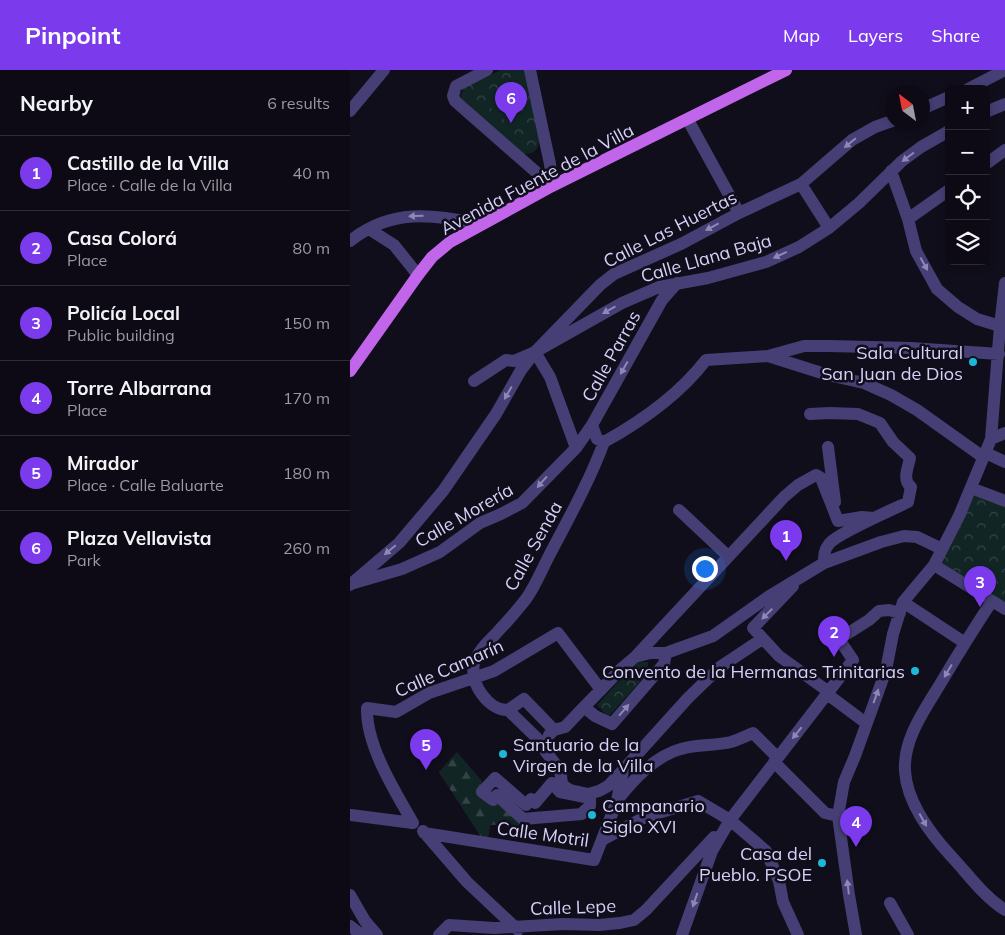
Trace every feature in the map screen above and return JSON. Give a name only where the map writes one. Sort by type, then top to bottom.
[{"type":"main road","name":"Avenida Fuente de la Villa","points":[[350,371],[418,275],[432,258],[450,242],[552,186],[786,70]]},
{"type":"street","points":[[350,111],[384,70]]},
{"type":"street","points":[[487,70],[456,86],[455,102],[552,186]]},
{"type":"street","points":[[530,70],[550,164],[552,186]]},
{"type":"street","points":[[976,85],[1005,70]]},
{"type":"street","points":[[930,105],[945,99]]},
{"type":"street","points":[[990,110],[1005,104]]},
{"type":"street","points":[[688,120],[739,213]]},
{"type":"street","name":"Calle Las Huertas","points":[[474,381],[506,360],[514,361],[535,352],[600,285],[614,274],[682,244],[739,213],[801,184],[852,140],[885,124]]},
{"type":"street","name":"Calle Llana Baja","points":[[535,352],[622,303],[659,287],[708,278],[766,262],[799,247],[828,228],[859,203],[891,171],[921,147],[945,133]]},
{"type":"street","points":[[990,161],[1005,150]]},
{"type":"street","points":[[891,171],[908,218],[916,251],[937,289],[978,319],[1002,318]]},
{"type":"street","points":[[801,184],[828,228]]},
{"type":"street","points":[[908,218],[945,193]]},
{"type":"street","points":[[350,240],[358,234],[393,219],[414,215],[435,216],[482,224]]},
{"type":"street","points":[[369,229],[394,245],[418,275]]},
{"type":"street","name":"Calle Parras","points":[[576,448],[592,425],[662,300],[677,283]]},
{"type":"street","points":[[856,935],[838,816],[844,782],[886,670],[902,608],[934,565],[992,439],[1005,283]]},
{"type":"street","points":[[592,425],[597,439],[604,442],[672,397],[692,378],[706,360],[768,356],[804,346],[911,348],[999,354]]},
{"type":"street","points":[[351,584],[399,544],[443,491],[496,414],[521,370],[535,352],[550,377],[576,448]]},
{"type":"street","points":[[768,356],[828,376],[864,383],[891,395],[985,455],[1005,462]]},
{"type":"street","points":[[810,414],[858,414],[880,423],[893,442],[910,458],[905,479],[906,484],[911,487],[908,502],[831,542],[825,552],[824,563]]},
{"type":"street","points":[[992,439],[1005,433]]},
{"type":"street","name":"Calle Senda","points":[[473,678],[472,671],[478,654],[527,598],[574,510],[597,462],[604,442]]},
{"type":"street","points":[[828,447],[838,521]]},
{"type":"street","name":"Calle Morería","points":[[351,584],[402,569],[440,552],[480,523],[522,503],[576,448]]},
{"type":"street","points":[[542,742],[554,730],[565,727],[622,668],[636,657],[728,556],[784,497],[798,486],[816,475],[821,478],[838,521]]},
{"type":"street","points":[[971,488],[1005,501]]},
{"type":"street","points":[[679,510],[728,556]]},
{"type":"street","points":[[838,521],[862,516],[874,518]]},
{"type":"street","points":[[636,657],[650,653],[666,653],[713,636],[768,597],[824,563],[881,542],[904,536],[917,537],[942,549]]},
{"type":"street","points":[[934,565],[1005,609]]},
{"type":"street","points":[[800,578],[753,628],[787,663],[866,723]]},
{"type":"street","points":[[992,600],[918,721],[907,749],[905,769],[912,799],[932,835],[983,891],[1005,910]]},
{"type":"street","points":[[682,935],[712,851],[730,820],[853,660],[839,639],[869,620],[879,611],[902,608],[965,643]]},
{"type":"street","name":"Calle Camarín","points":[[413,823],[388,780],[370,733],[367,708],[396,712],[429,693],[494,671],[558,633],[601,690]]},
{"type":"street","points":[[508,710],[542,742],[546,752],[560,770],[562,783],[570,790],[588,794],[599,792],[608,786],[688,698],[720,667],[762,639]]},
{"type":"street","points":[[584,707],[595,716],[612,724],[664,664],[666,653]]},
{"type":"street","points":[[473,678],[488,701],[501,711],[508,710],[524,699],[554,730]]},
{"type":"street","points":[[617,801],[634,780],[661,758],[682,749],[730,742],[753,733],[775,760],[825,813],[838,816]]},
{"type":"street","name":"Calle Motril","points":[[424,833],[594,860],[617,801],[623,770]]},
{"type":"street","points":[[495,778],[526,805],[531,799],[535,803],[552,783],[560,792],[590,798],[590,806],[582,814],[523,819],[497,795],[493,800],[482,792],[495,778]]},
{"type":"street","points":[[602,840],[645,817],[698,801],[730,820],[766,851],[779,881],[783,902],[798,935]]},
{"type":"street","points":[[350,815],[413,823],[467,882],[518,931]]},
{"type":"street","name":"Calle Lepe","points":[[439,935],[449,925],[518,931],[563,924],[599,926],[634,920],[646,910],[730,820]]},
{"type":"street","points":[[350,894],[375,935]]},
{"type":"street","points":[[890,903],[908,935]]},
{"type":"street","points":[[350,926],[359,933],[375,935]]},
{"type":"green space","points":[[501,70],[525,70],[539,141],[536,150],[532,153],[523,154],[460,98],[463,89]]},
{"type":"green space","points":[[516,91],[521,115],[508,123],[490,107]]},
{"type":"green space","points":[[971,488],[1005,501],[1005,609],[934,565]]},
{"type":"green space","points":[[648,662],[648,673],[608,717],[597,705],[635,664]]},
{"type":"green space","points":[[457,752],[498,800],[520,820],[518,827],[510,824],[490,825],[488,841],[481,837],[439,772]]},
{"type":"place","name":"Plaza Vellavista","points":[[511,123]]},
{"type":"place","name":"Sala Cultural San Juan de Dios","points":[[973,362]]},
{"type":"place","name":"Castillo de la Villa","points":[[786,561]]},
{"type":"place","name":"Policía Local","points":[[980,607]]},
{"type":"place","name":"Casa Colorá","points":[[834,657]]},
{"type":"place","name":"Convento de la Hermanas Trinitarias","points":[[915,671]]},
{"type":"place","name":"Santuario de la Virgen de la Villa","points":[[503,754]]},
{"type":"place","name":"Mirador","points":[[426,770]]},
{"type":"place","name":"Campanario Siglo XVI","points":[[592,815]]},
{"type":"place","name":"Torre Albarrana","points":[[856,847]]},
{"type":"place","name":"Casa del Pueblo. PSOE","points":[[822,863]]}]
